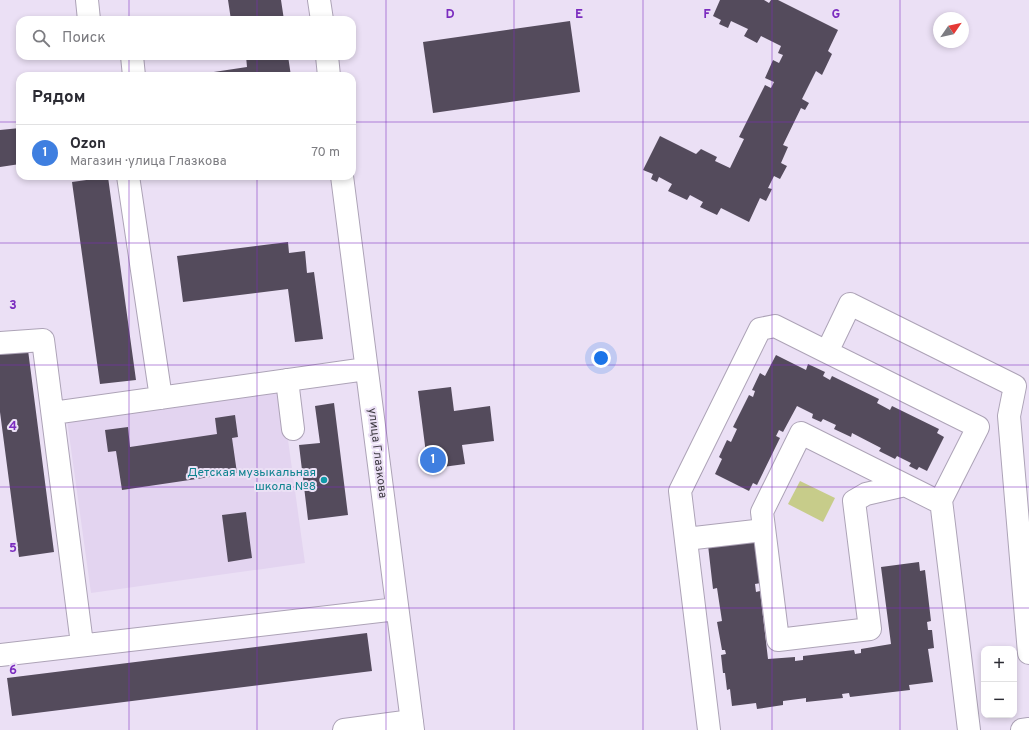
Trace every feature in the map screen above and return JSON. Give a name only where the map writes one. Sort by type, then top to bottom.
[{"type":"street","points":[[87,0],[89,16]]},
{"type":"street","points":[[319,0],[321,16]]},
{"type":"street","points":[[132,60],[134,72]]},
{"type":"street","points":[[327,60],[328,72]]},
{"type":"street","points":[[129,180],[160,398]]},
{"type":"street","name":"улица Глазкова","points":[[342,180],[412,725]]},
{"type":"street","points":[[827,352],[850,304],[1014,386],[1009,416],[1029,653]]},
{"type":"street","points":[[709,730],[680,491],[760,330],[775,326],[978,427],[941,500],[969,730]]},
{"type":"street","points":[[0,343],[43,340],[82,644]]},
{"type":"street","points":[[53,413],[366,369]]},
{"type":"street","points":[[287,380],[293,429]]},
{"type":"street","points":[[905,485],[866,494],[854,501],[870,628],[778,640],[762,512],[801,433],[905,485],[941,503]]},
{"type":"street","points":[[686,539],[764,530]]},
{"type":"street","points":[[0,655],[82,644],[397,609]]},
{"type":"street","points":[[344,730],[412,725]]},
{"type":"street","points":[[1022,730],[1029,729]]},
{"type":"shaded area","points":[[281,389],[305,563],[91,593],[67,420]]},
{"type":"green space","points":[[800,481],[835,498],[823,522],[788,504]]},
{"type":"building","points":[[228,0],[281,0],[283,16],[230,16]]},
{"type":"building","points":[[720,0],[764,0],[769,3],[771,0],[778,0],[838,30],[828,51],[832,54],[822,75],[816,71],[802,99],[809,103],[805,110],[801,108],[783,145],[788,147],[781,163],[787,166],[780,179],[774,176],[768,188],[772,189],[766,201],[760,198],[749,222],[721,208],[717,215],[700,207],[703,202],[690,195],[687,200],[668,191],[672,184],[659,177],[657,182],[651,179],[653,174],[643,170],[660,136],[696,154],[701,149],[717,157],[715,161],[730,168],[744,139],[739,137],[765,85],[771,88],[774,82],[765,78],[773,60],[779,63],[783,55],[778,53],[781,46],[761,36],[757,43],[744,36],[748,29],[731,21],[728,28],[719,24],[721,20],[713,16]]},
{"type":"building","points":[[570,21],[580,92],[433,113],[423,42]]},
{"type":"building","points":[[246,60],[289,60],[290,72],[214,72],[247,67]]},
{"type":"building","points":[[16,128],[16,165],[0,167],[0,130]]},
{"type":"building","points":[[86,180],[108,180],[136,380],[100,384],[72,182]]},
{"type":"building","points":[[288,242],[289,253],[305,251],[307,273],[314,272],[323,339],[295,342],[288,289],[183,302],[177,256]]},
{"type":"building","points":[[28,350],[54,552],[19,557],[0,412],[0,354]]},
{"type":"building","points":[[776,355],[806,370],[808,364],[825,372],[823,376],[830,380],[832,376],[879,399],[877,403],[890,410],[892,406],[939,429],[937,433],[944,437],[927,471],[919,467],[917,470],[909,466],[911,463],[897,456],[895,459],[879,451],[881,448],[852,433],[851,437],[834,429],[836,425],[823,419],[821,422],[812,418],[813,414],[797,406],[783,432],[779,430],[776,436],[780,438],[757,485],[753,483],[749,491],[715,474],[722,459],[719,457],[727,440],[731,442],[737,429],[733,427],[749,395],[753,397],[755,391],[752,390],[760,373],[765,376]]},
{"type":"building","points":[[451,387],[454,411],[490,406],[494,441],[462,445],[465,464],[428,469],[418,391]]},
{"type":"building","name":"Детская музыкальная школа №8","points":[[334,403],[348,515],[308,520],[299,445],[320,443],[315,406]]},
{"type":"building","points":[[235,415],[238,437],[232,438],[237,473],[122,490],[116,451],[108,452],[105,430],[128,427],[130,447],[217,434],[215,418]]},
{"type":"building","points":[[246,512],[252,558],[228,562],[222,515]]},
{"type":"building","points":[[755,540],[761,583],[755,584],[756,592],[760,591],[768,659],[795,657],[795,661],[803,660],[803,656],[854,650],[855,654],[861,653],[861,649],[891,644],[881,567],[919,562],[920,571],[925,570],[931,621],[927,622],[928,630],[932,630],[934,648],[928,649],[933,682],[909,685],[910,690],[850,697],[849,693],[842,694],[843,698],[806,702],[806,698],[783,701],[783,705],[757,709],[756,703],[732,706],[730,689],[727,690],[725,673],[723,673],[721,655],[726,654],[725,650],[722,650],[717,622],[722,621],[717,588],[713,589],[708,545]]},
{"type":"building","points":[[367,633],[372,671],[12,716],[7,678]]},
{"type":"place","name":"Ozon","points":[[433,460]]},
{"type":"place","name":"Детская музыкальная школа №8","points":[[324,480]]}]
